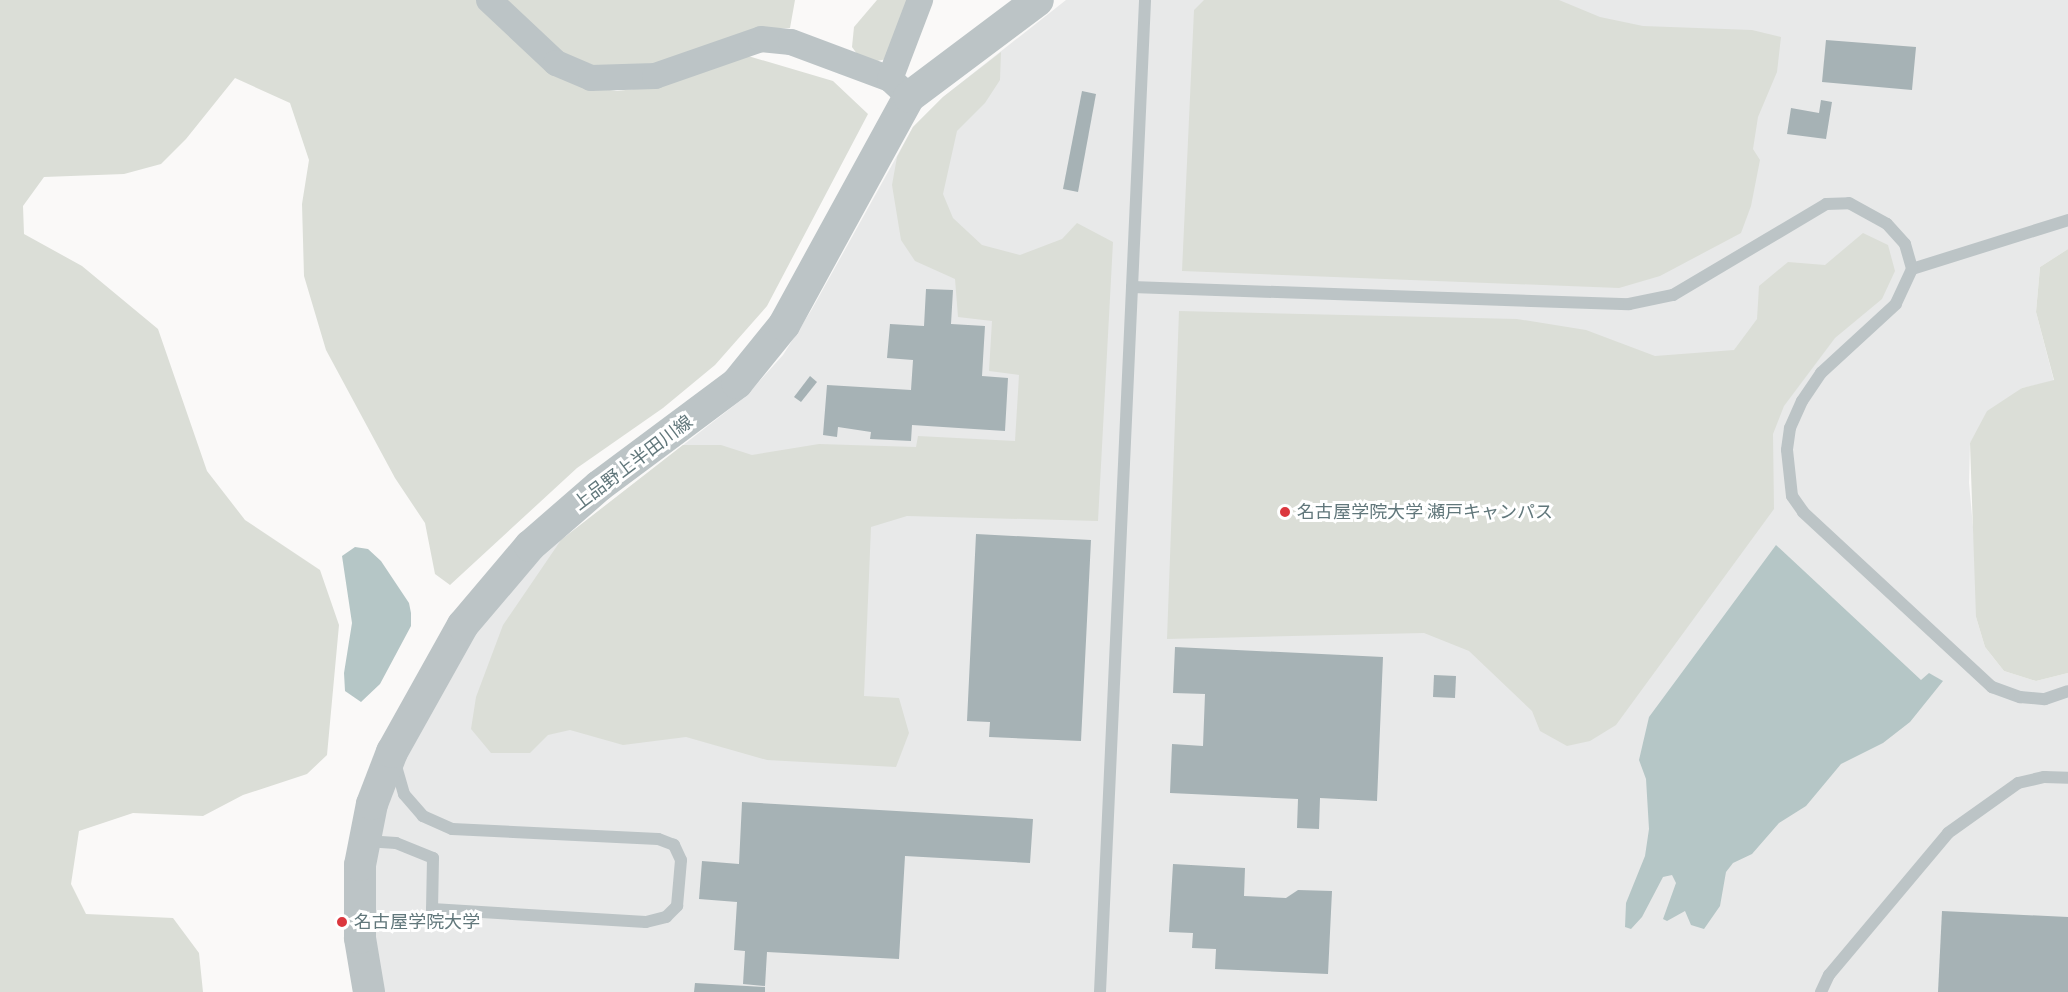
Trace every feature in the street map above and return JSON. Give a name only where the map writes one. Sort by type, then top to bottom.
[{"type":"street","points":[[489,0],[556,63],[591,78],[655,76],[761,39],[791,42],[900,88],[920,0]]},
{"type":"street","name":"上品野上半田川線","points":[[369,992],[360,938],[360,864],[372,804],[392,752],[463,625],[530,546],[599,486],[737,383],[784,325],[900,88],[1038,0]]},
{"type":"lane","points":[[1100,992],[1145,0]]},
{"type":"lane","points":[[1132,287],[1629,304],[1673,295],[1826,204],[1849,204],[1887,224],[1905,244],[1911,268],[1896,304],[1821,373],[1802,400],[1790,428],[1787,450],[1792,496],[1803,512],[1992,687],[2020,697],[2045,699],[2068,691]]},
{"type":"lane","points":[[1911,268],[2068,220]]},
{"type":"lane","points":[[366,841],[396,843],[433,858],[432,909],[646,922],[666,917],[677,906],[681,860],[674,845],[658,839],[452,829],[423,816],[404,794],[392,752]]},
{"type":"lane","points":[[1821,992],[1829,975],[1948,833],[2018,783],[2044,777],[2068,778]]},
{"type":"shaded area","points":[[0,0],[476,0],[552,72],[582,86],[617,91],[660,86],[748,56],[833,81],[868,114],[767,306],[715,365],[663,408],[577,468],[450,585],[435,574],[425,523],[395,478],[326,350],[304,276],[302,204],[309,160],[290,103],[235,78],[186,139],[161,164],[124,174],[44,177],[23,206],[24,234],[82,266],[158,329],[207,471],[245,520],[320,570],[339,625],[327,755],[307,774],[243,795],[203,816],[133,813],[79,831],[71,884],[86,914],[173,918],[199,953],[203,992],[0,992]]},
{"type":"shaded area","points":[[505,0],[795,0],[790,28],[765,29],[664,62],[604,69],[564,55]]},
{"type":"shaded area","points":[[877,0],[909,0],[887,59],[877,61],[857,54],[852,47],[854,27]]},
{"type":"shaded area","name":"名古屋学院大学 瀬戸キャンパス","points":[[1066,0],[2068,0],[2068,249],[2040,267],[2036,312],[2054,381],[2022,388],[1970,443],[1969,483],[1976,560],[1976,617],[1985,647],[2004,671],[2036,681],[2068,673],[2068,992],[377,992],[368,938],[378,806],[463,650],[516,580],[561,540],[745,397],[783,355],[812,309],[913,127],[943,97]]},
{"type":"shaded area","points":[[1204,0],[1559,0],[1600,17],[1643,26],[1752,30],[1781,37],[1777,72],[1758,117],[1753,149],[1760,160],[1751,206],[1741,233],[1660,276],[1619,288],[1182,271],[1194,10]]},
{"type":"shaded area","points":[[1001,52],[1000,80],[985,103],[957,131],[943,194],[953,218],[982,245],[1020,255],[1062,239],[1077,223],[1113,242],[1098,521],[907,516],[871,527],[864,696],[899,698],[909,733],[896,767],[767,760],[686,737],[623,745],[570,730],[548,735],[530,753],[491,753],[471,729],[476,697],[503,625],[561,540],[683,445],[721,445],[752,455],[819,444],[916,447],[918,436],[1015,441],[1019,375],[989,371],[992,321],[958,317],[955,279],[915,261],[901,240],[892,185],[897,157],[913,127],[943,97]]},
{"type":"shaded area","points":[[1863,233],[1888,245],[1895,271],[1882,299],[1835,338],[1784,406],[1773,434],[1774,509],[1616,725],[1590,741],[1567,746],[1540,731],[1532,711],[1469,651],[1424,633],[1167,639],[1179,311],[1517,319],[1586,330],[1655,356],[1734,350],[1757,319],[1759,286],[1788,262],[1825,265]]},
{"type":"shaded area","points":[[2068,249],[2068,673],[2036,681],[2004,671],[1985,647],[1976,617],[1970,443],[1987,411],[2022,388],[2054,380],[2036,312],[2040,267]]},
{"type":"shaded area","points":[[1776,545],[1921,680],[1929,673],[1943,681],[1910,722],[1883,743],[1841,764],[1806,806],[1779,823],[1752,854],[1733,863],[1726,872],[1720,906],[1704,929],[1691,925],[1685,911],[1667,921],[1663,919],[1676,883],[1672,875],[1663,877],[1642,917],[1631,929],[1625,927],[1626,903],[1645,856],[1649,829],[1646,779],[1639,760],[1649,717]]},
{"type":"shaded area","points":[[355,547],[368,549],[381,561],[409,603],[411,613],[411,626],[380,684],[361,702],[345,691],[344,673],[352,623],[342,556]]},
{"type":"building","points":[[1826,40],[1916,47],[1912,90],[1822,82]]},
{"type":"building","points":[[1082,91],[1096,94],[1078,192],[1063,189]]},
{"type":"building","points":[[1821,100],[1832,102],[1826,139],[1787,134],[1791,108],[1819,113]]},
{"type":"building","points":[[926,289],[953,290],[951,324],[985,326],[982,376],[1008,378],[1005,431],[912,425],[911,441],[870,439],[871,432],[838,427],[837,437],[823,435],[827,385],[911,390],[913,360],[887,358],[890,324],[924,326]]},
{"type":"building","points":[[810,376],[817,382],[801,402],[794,397]]},
{"type":"building","points":[[976,534],[1091,540],[1081,741],[989,737],[990,722],[967,721]]},
{"type":"building","points":[[1175,647],[1383,657],[1377,801],[1320,798],[1319,829],[1297,828],[1298,799],[1170,793],[1172,744],[1203,746],[1205,694],[1173,693]]},
{"type":"building","points":[[1434,675],[1456,676],[1455,698],[1433,697]]},
{"type":"building","points":[[742,802],[1033,819],[1030,863],[905,856],[899,959],[767,952],[765,986],[743,984],[745,951],[734,950],[737,902],[699,899],[702,861],[739,864]]},
{"type":"building","points":[[1173,864],[1245,868],[1244,896],[1286,898],[1298,890],[1332,891],[1328,974],[1215,969],[1216,949],[1192,948],[1193,933],[1169,932]]},
{"type":"building","points":[[1942,911],[2068,917],[2068,992],[1938,992]]},
{"type":"building","points":[[695,983],[765,987],[765,992],[694,992]]},
{"type":"place","name":"名古屋学院大学 瀬戸キャンパス","points":[[1285,512]]},
{"type":"place","name":"名古屋学院大学","points":[[342,922]]}]
